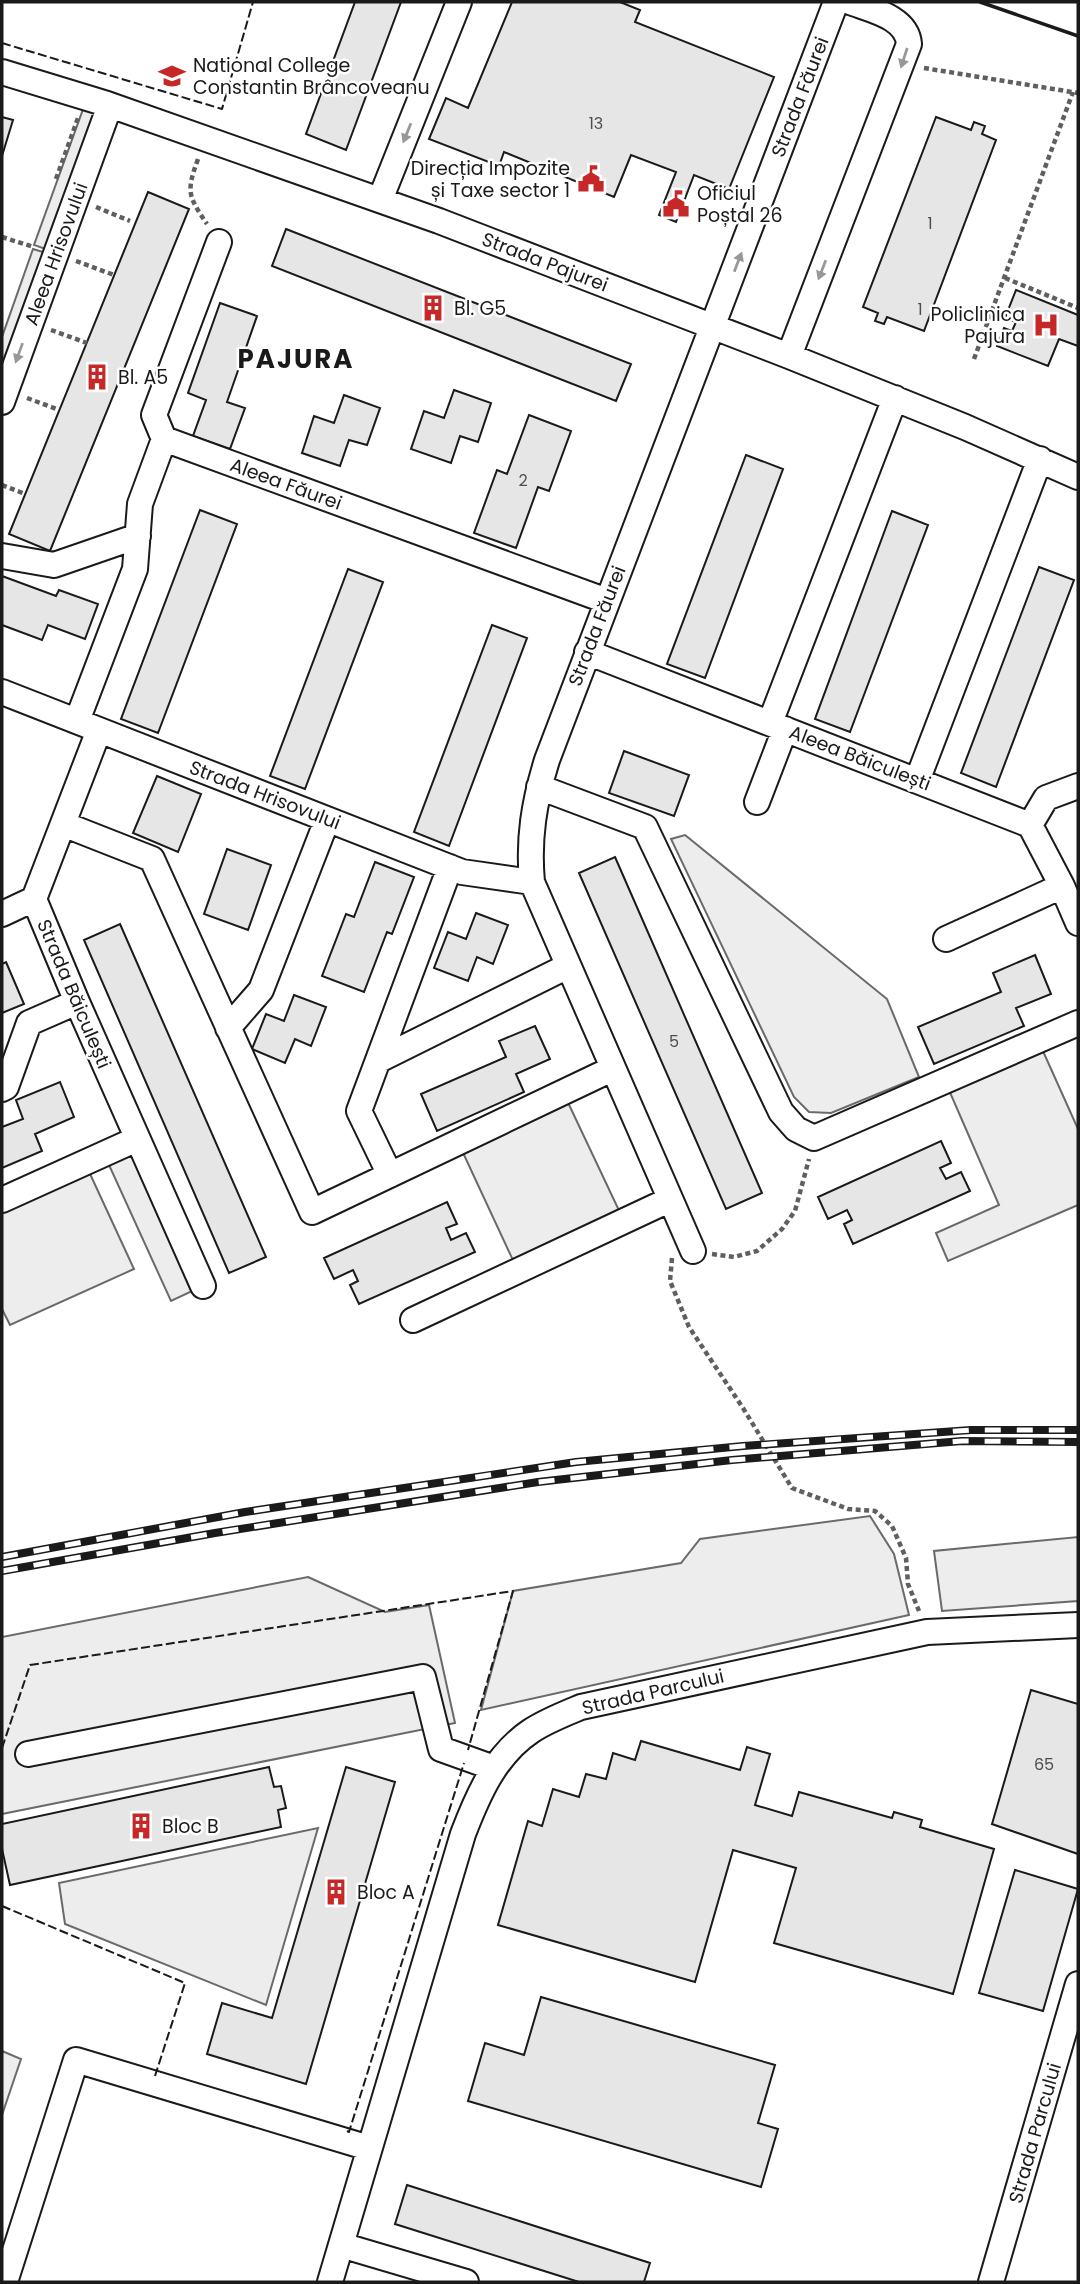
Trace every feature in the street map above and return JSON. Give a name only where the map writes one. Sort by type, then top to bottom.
[{"type":"street","points":[[380,200],[460,2]]},
{"type":"street","name":"Strada Făurei","points":[[693,1251],[532,882],[530,836],[547,760],[656,468],[836,2]]},
{"type":"street","points":[[789,356],[909,44],[904,27],[892,19],[850,2]]},
{"type":"street","name":"Strada Pajurei","points":[[2,72],[110,105],[380,200],[895,398],[1078,477]]},
{"type":"street","name":"Aleea Hrisovului","points":[[4,396],[110,105]]},
{"type":"street","points":[[164,439],[154,415],[219,242]]},
{"type":"street","points":[[757,802],[777,726],[895,398]]},
{"type":"street","name":"Strada Băiculești","points":[[164,439],[140,504],[135,569],[88,726],[63,824],[34,899],[76,1002],[203,1286]]},
{"type":"street","name":"Aleea Făurei","points":[[164,439],[607,601]]},
{"type":"street","points":[[917,781],[1040,459]]},
{"type":"street","points":[[2,556],[54,565],[138,536]]},
{"type":"street","name":"Aleea Băiculești","points":[[587,652],[1030,825]]},
{"type":"street","name":"Strada Hrisovului","points":[[2,692],[462,872],[532,882]]},
{"type":"street","points":[[1078,786],[1046,798],[1030,825],[1078,923]]},
{"type":"street","points":[[539,787],[645,827],[781,1112],[796,1129],[814,1138],[1078,1023]]},
{"type":"street","points":[[228,1028],[261,990],[327,820]]},
{"type":"street","points":[[63,824],[152,859],[312,1212],[612,1069]]},
{"type":"street","points":[[390,1175],[359,1111],[450,867]]},
{"type":"street","points":[[946,939],[1062,886]]},
{"type":"street","points":[[2,914],[34,899]]},
{"type":"street","points":[[379,1060],[568,966]]},
{"type":"street","points":[[2,1089],[6,1087],[29,1023],[76,1002]]},
{"type":"street","points":[[2,1200],[137,1139]]},
{"type":"street","points":[[414,1320],[669,1200]]},
{"type":"street","name":"Strada Parcului","points":[[330,2282],[463,1834],[478,1796],[494,1768],[530,1731],[581,1707],[927,1632],[1078,1625]]},
{"type":"street","points":[[29,1754],[423,1677],[441,1749],[494,1768]]},
{"type":"street","name":"Strada Parcului","points":[[991,2282],[1078,1984]]},
{"type":"street","points":[[5,2282],[76,2060],[369,2148]]},
{"type":"street","points":[[341,2245],[466,2282]]},
{"type":"path","points":[[903,64],[1076,93],[974,359]]},
{"type":"path","points":[[205,138],[190,181],[191,201],[219,242]]},
{"type":"path","points":[[76,198],[130,221]]},
{"type":"path","points":[[1004,278],[1078,308]]},
{"type":"path","points":[[31,323],[87,343]]},
{"type":"path","points":[[4,396],[59,410]]},
{"type":"path","points":[[2,485],[25,494]]},
{"type":"path","points":[[814,1138],[795,1211],[782,1229],[757,1251],[734,1257],[693,1251],[672,1255],[670,1281],[689,1327],[792,1488],[848,1509],[875,1511],[892,1526],[906,1558],[908,1584],[927,1632]]},
{"type":"shaded area","points":[[86,101],[106,107],[54,252],[34,245]]},
{"type":"shaded area","points":[[33,249],[53,255],[12,370],[2,366],[2,337]]},
{"type":"shaded area","points":[[685,835],[887,999],[919,1077],[831,1113],[809,1112],[794,1097],[671,839]]},
{"type":"shaded area","points":[[1038,1040],[1078,1129],[1078,1205],[948,1261],[936,1233],[999,1205],[945,1081]]},
{"type":"shaded area","points":[[563,1092],[624,1221],[518,1271],[458,1142]]},
{"type":"shaded area","points":[[137,1139],[203,1286],[171,1301],[104,1154]]},
{"type":"shaded area","points":[[85,1163],[134,1269],[10,1325],[2,1309],[2,1200]]},
{"type":"shaded area","points":[[870,1516],[894,1554],[909,1615],[481,1710],[513,1591],[681,1563],[700,1539]]},
{"type":"shaded area","points":[[1078,1537],[1078,1601],[942,1611],[934,1551]]},
{"type":"shaded area","points":[[308,1577],[385,1612],[429,1605],[455,1723],[2,1814],[2,1637]]},
{"type":"shaded area","points":[[318,1828],[266,2005],[65,1924],[59,1883]]},
{"type":"shaded area","points":[[2,2051],[21,2059],[2,2115]]},
{"type":"building","points":[[355,2],[401,2],[346,150],[306,134]]},
{"type":"building","points":[[512,2],[620,2],[640,10],[635,22],[774,77],[729,189],[694,175],[676,222],[659,215],[676,172],[631,155],[614,197],[504,152],[499,166],[429,139],[446,98],[468,108]]},
{"type":"building","points":[[2,117],[13,120],[2,156]]},
{"type":"building","points":[[936,117],[971,130],[974,122],[985,126],[982,134],[996,140],[924,331],[887,317],[884,324],[875,321],[878,313],[863,307]]},
{"type":"building","name":"Bl. A5","points":[[148,192],[189,209],[50,551],[9,534]]},
{"type":"building","name":"Bl. G5","points":[[286,229],[631,364],[616,401],[272,266]]},
{"type":"building","name":"Policlinica Pajura","points":[[1016,290],[1078,315],[1078,346],[1059,339],[1048,366],[997,346],[1004,328],[1012,331],[1016,322],[1005,318]]},
{"type":"building","points":[[220,303],[257,316],[227,402],[245,408],[230,449],[193,436],[206,400],[188,393]]},
{"type":"building","points":[[454,390],[491,403],[478,442],[460,436],[451,463],[411,449],[424,411],[444,418]]},
{"type":"building","points":[[344,395],[380,408],[367,445],[349,440],[340,466],[302,453],[314,416],[334,423]]},
{"type":"building","points":[[529,415],[571,431],[549,491],[538,487],[516,548],[474,533],[497,470],[507,474]]},
{"type":"building","points":[[746,455],[783,469],[705,678],[667,664]]},
{"type":"building","points":[[200,510],[237,524],[158,733],[121,719]]},
{"type":"building","points":[[892,511],[928,525],[850,732],[815,719]]},
{"type":"building","points":[[1039,567],[1074,580],[996,787],[961,773]]},
{"type":"building","points":[[348,569],[383,582],[305,789],[270,776]]},
{"type":"building","points":[[2,576],[56,596],[59,590],[98,604],[85,639],[48,625],[42,640],[2,625]]},
{"type":"building","points":[[492,625],[527,638],[449,846],[414,832]]},
{"type":"building","points":[[624,751],[689,775],[674,816],[609,793]]},
{"type":"building","points":[[157,776],[201,794],[178,852],[133,833]]},
{"type":"building","points":[[227,849],[271,865],[248,930],[204,914]]},
{"type":"building","points":[[615,857],[762,1193],[726,1209],[579,873]]},
{"type":"building","points":[[375,862],[414,877],[392,934],[387,932],[364,992],[322,976],[346,914],[354,917]]},
{"type":"building","points":[[476,913],[508,925],[493,964],[477,957],[468,981],[434,968],[448,932],[466,939]]},
{"type":"building","points":[[120,924],[266,1257],[229,1273],[84,940]]},
{"type":"building","points":[[1035,955],[1051,994],[1016,1008],[1024,1026],[934,1064],[918,1027],[1001,992],[993,973]]},
{"type":"building","points":[[6,962],[24,1004],[2,1013],[2,964]]},
{"type":"building","points":[[294,995],[326,1007],[311,1046],[295,1039],[285,1063],[252,1049],[266,1014],[284,1021]]},
{"type":"building","points":[[535,1026],[550,1059],[516,1074],[524,1092],[437,1131],[421,1094],[506,1057],[499,1041]]},
{"type":"building","points":[[60,1082],[74,1117],[35,1134],[42,1151],[2,1168],[2,1127],[23,1119],[16,1100]]},
{"type":"building","points":[[941,1141],[951,1163],[940,1168],[946,1179],[961,1172],[970,1191],[853,1244],[844,1224],[852,1220],[847,1210],[828,1219],[818,1197]]},
{"type":"building","points":[[447,1202],[457,1224],[446,1228],[451,1240],[466,1233],[475,1252],[359,1304],[350,1285],[358,1281],[353,1270],[334,1279],[324,1258]]},
{"type":"building","points":[[1031,1690],[1078,1704],[1078,1854],[992,1824]]},
{"type":"building","points":[[641,1741],[740,1770],[747,1747],[770,1754],[755,1805],[792,1816],[799,1792],[892,1818],[894,1812],[922,1820],[920,1827],[994,1849],[953,1994],[774,1943],[796,1868],[733,1850],[695,1982],[498,1925],[528,1821],[542,1826],[553,1789],[579,1797],[586,1774],[606,1779],[613,1753],[635,1760]]},
{"type":"building","name":"Bloc B","points":[[269,1767],[274,1787],[281,1786],[286,1808],[278,1810],[281,1827],[10,1885],[2,1849],[2,1824]]},
{"type":"building","name":"Bloc A","points":[[346,1767],[395,1782],[306,2084],[207,2054],[222,2003],[272,2018]]},
{"type":"building","points":[[1015,1870],[1078,1889],[1043,2011],[979,1993]]},
{"type":"building","points":[[541,1997],[775,2065],[758,2123],[778,2129],[761,2187],[468,2101],[485,2043],[524,2055]]},
{"type":"building","points":[[407,2185],[650,2263],[644,2282],[579,2282],[395,2224]]},
{"type":"railway","points":[[2,1557],[245,1512],[576,1462],[743,1446],[971,1430],[1078,1430]]},
{"type":"railway","points":[[2,1571],[215,1533],[538,1482],[732,1460],[962,1441],[1078,1442]]},
{"type":"fence","points":[[2,43],[222,109],[253,2]]},
{"type":"fence","points":[[2,1748],[30,1665],[513,1591],[468,1750]]},
{"type":"fence","points":[[347,2131],[349,2132],[464,1763]]},
{"type":"fence","points":[[2,1906],[185,1983],[155,2076]]},
{"type":"wall","points":[[980,2],[1078,36]]},
{"type":"place","name":"National College Constantin Brâncoveanu","points":[[172,76]]},
{"type":"place","name":"Direcția Impozite și Taxe sector 1","points":[[591,179]]},
{"type":"place","name":"Oficiul Poștal 26","points":[[676,204]]},
{"type":"place","name":"Bl. G5","points":[[433,308]]},
{"type":"place","name":"Policlinica Pajura","points":[[1046,325]]},
{"type":"place","name":"Bl. A5","points":[[97,377]]},
{"type":"place","name":"Bloc B","points":[[141,1826]]},
{"type":"place","name":"Bloc A","points":[[336,1892]]},
{"type":"district","name":"PAJURA","points":[[296,359]]}]
